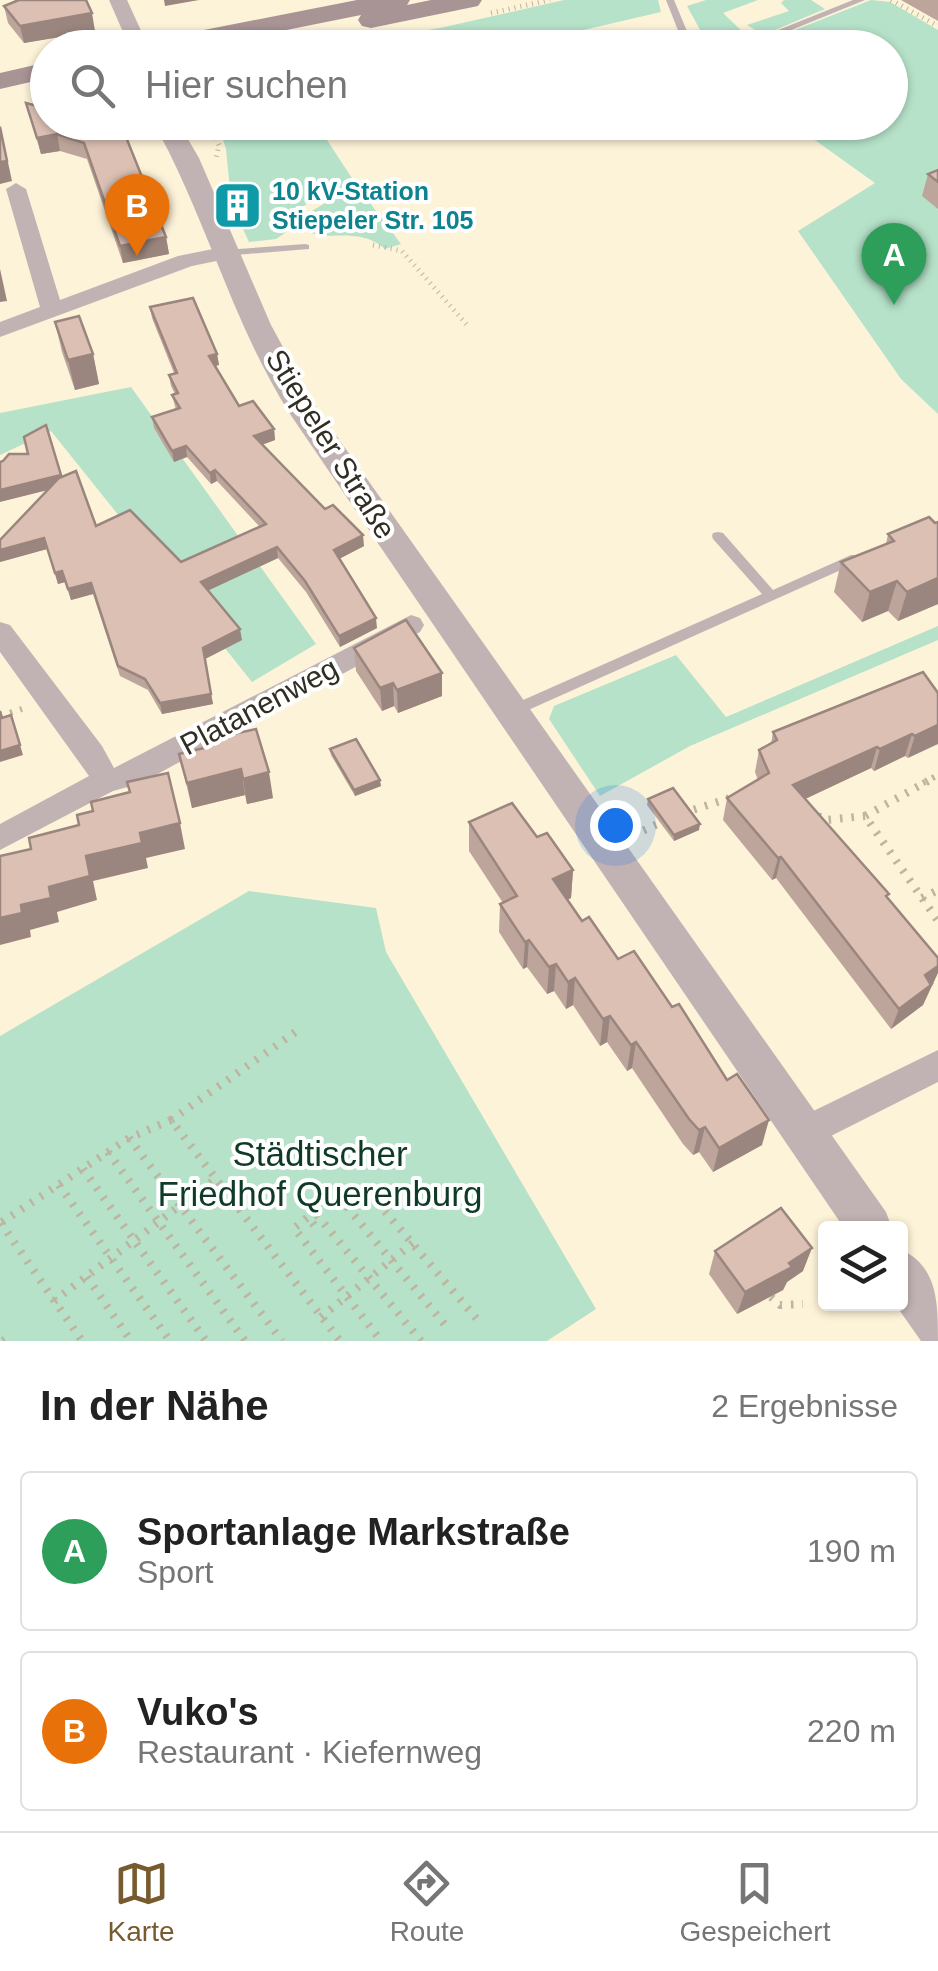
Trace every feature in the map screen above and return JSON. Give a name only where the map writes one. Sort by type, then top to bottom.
[{"type":"main road","points":[[244,30],[396,0]]},
{"type":"main road","points":[[325,30],[469,0]]},
{"type":"main road","points":[[0,81],[30,74]]},
{"type":"main road","points":[[0,96],[30,90]]},
{"type":"street","points":[[118,0],[132,30]]},
{"type":"street","name":"Stiepeler Straße","points":[[175,140],[186,158],[223,253],[301,407],[865,1221]]},
{"type":"street","name":"Stiepeler Straße","points":[[184,140],[186,158]]},
{"type":"street","points":[[16,189],[52,311]]},
{"type":"street","points":[[0,330],[186,261],[223,253]]},
{"type":"street","name":"Platanenweg","points":[[0,838],[106,781],[129,776],[410,625]]},
{"type":"street","points":[[0,632],[92,754],[106,781]]},
{"type":"street","points":[[802,1133],[938,1065]]},
{"type":"street","points":[[908,1283],[938,1325]]},
{"type":"lane","points":[[670,0],[682,30]]},
{"type":"lane","points":[[832,0],[843,7]]},
{"type":"lane","points":[[784,30],[860,0]]},
{"type":"lane","points":[[223,253],[305,246]]},
{"type":"lane","points":[[718,536],[772,596]]},
{"type":"lane","points":[[510,712],[872,551]]},
{"type":"path","points":[[892,0],[938,26]]},
{"type":"path","points":[[216,140],[218,146]]},
{"type":"path","points":[[372,245],[402,251],[469,328]]},
{"type":"path","points":[[810,812],[826,820],[865,816],[938,775]]},
{"type":"path","points":[[604,848],[696,808],[745,794]]},
{"type":"path","points":[[865,816],[938,921]]},
{"type":"path","points":[[922,898],[938,890]]},
{"type":"path","points":[[82,1341],[1,1223],[129,1138],[171,1120],[301,1028]]},
{"type":"path","points":[[171,1120],[340,1341]]},
{"type":"path","points":[[129,1138],[282,1341]]},
{"type":"path","points":[[108,1152],[245,1341]]},
{"type":"path","points":[[83,1169],[206,1341]]},
{"type":"path","points":[[54,1301],[214,1180]]},
{"type":"path","points":[[59,1185],[170,1341]]},
{"type":"path","points":[[370,1194],[482,1325]]},
{"type":"path","points":[[347,1207],[446,1326]]},
{"type":"path","points":[[381,1341],[294,1228],[308,1217],[316,1220],[369,1278],[421,1341]]},
{"type":"path","points":[[321,1316],[413,1243]]},
{"type":"path","points":[[87,1276],[131,1341]]},
{"type":"path","points":[[771,1298],[780,1305],[803,1304]]},
{"type":"green space","points":[[564,0],[658,0],[661,12],[583,30],[427,30]]},
{"type":"green space","points":[[706,0],[758,0],[723,13],[741,30],[700,30],[687,6]]},
{"type":"green space","points":[[811,0],[825,9],[775,30],[755,30],[747,25],[789,11],[781,3]]},
{"type":"green space","points":[[871,0],[890,2],[938,30],[938,414],[901,379],[798,231],[875,183],[815,140],[908,140],[908,30],[795,30]]},
{"type":"green space","points":[[223,140],[327,140],[357,186],[309,202],[294,214],[288,231],[276,239],[249,242],[234,210],[244,208],[242,199],[231,200]]},
{"type":"green space","points":[[361,191],[401,244],[385,249],[362,237],[318,235],[302,226],[304,216],[333,198]]},
{"type":"green space","points":[[131,387],[316,644],[252,682],[51,431],[0,455],[0,413]]},
{"type":"green space","points":[[938,626],[938,640],[690,746],[600,796],[549,719],[554,706],[676,655],[726,717]]},
{"type":"green space","name":"Städtischer Friedhof Querenburg","points":[[249,891],[376,908],[386,952],[596,1309],[547,1341],[0,1341],[0,1036]]},
{"type":"building","points":[[19,0],[86,0],[92,13],[20,26],[4,6]]},
{"type":"building","points":[[0,127],[7,161],[0,162]]},
{"type":"building","points":[[75,140],[127,140],[166,237],[120,246],[84,143]]},
{"type":"building","points":[[193,298],[217,354],[209,356],[239,406],[253,401],[274,429],[254,436],[325,509],[333,505],[363,535],[334,550],[376,618],[339,636],[305,581],[277,547],[201,582],[240,629],[203,648],[211,694],[160,703],[145,679],[118,666],[91,583],[68,589],[62,571],[55,573],[44,538],[0,550],[0,540],[59,478],[76,471],[96,526],[130,510],[181,562],[266,524],[215,470],[210,473],[186,446],[172,451],[152,417],[180,408],[172,395],[178,393],[169,375],[177,373],[150,307]]},
{"type":"building","points":[[79,316],[93,354],[68,360],[55,322]]},
{"type":"building","points":[[46,425],[61,475],[0,490],[0,462],[9,454],[28,454],[24,437]]},
{"type":"building","points":[[929,517],[938,522],[938,578],[907,592],[897,581],[870,592],[841,562],[894,541],[888,534]]},
{"type":"building","points":[[406,620],[442,673],[397,690],[393,683],[380,688],[354,648]]},
{"type":"building","points":[[923,672],[938,693],[938,725],[793,785],[889,894],[886,896],[938,958],[938,966],[925,975],[931,985],[899,1009],[781,857],[727,798],[769,773],[759,750],[777,740],[773,732]]},
{"type":"building","points":[[0,711],[2,718],[11,715],[20,745],[0,751]]},
{"type":"building","points":[[256,729],[269,772],[243,779],[241,769],[187,783],[179,754],[204,748],[202,741]]},
{"type":"building","points":[[356,739],[380,780],[354,790],[330,749]]},
{"type":"building","points":[[168,773],[180,823],[140,833],[142,843],[86,856],[90,876],[49,887],[51,898],[21,905],[22,913],[0,918],[0,856],[31,849],[29,838],[79,825],[77,815],[93,811],[91,802],[130,792],[127,782]]},
{"type":"building","points":[[673,788],[700,824],[674,835],[648,799]]},
{"type":"building","points":[[512,803],[537,837],[547,833],[573,870],[553,879],[582,921],[589,917],[618,959],[634,951],[672,1007],[679,1004],[727,1080],[737,1074],[769,1120],[719,1148],[705,1127],[699,1130],[689,1119],[636,1042],[631,1045],[610,1016],[603,1019],[575,978],[568,982],[556,964],[549,967],[529,940],[525,942],[500,904],[517,896],[469,822]]},
{"type":"building","points":[[781,1208],[812,1248],[789,1263],[792,1267],[745,1292],[715,1251]]},
{"type":"place","name":"10 kV-Station Stiepeler Str. 105","points":[[237,205]]},
{"type":"place","name":"Vuko's","points":[[137,256]]},
{"type":"place","name":"Sportanlage Markstraße","points":[[894,305]]}]
